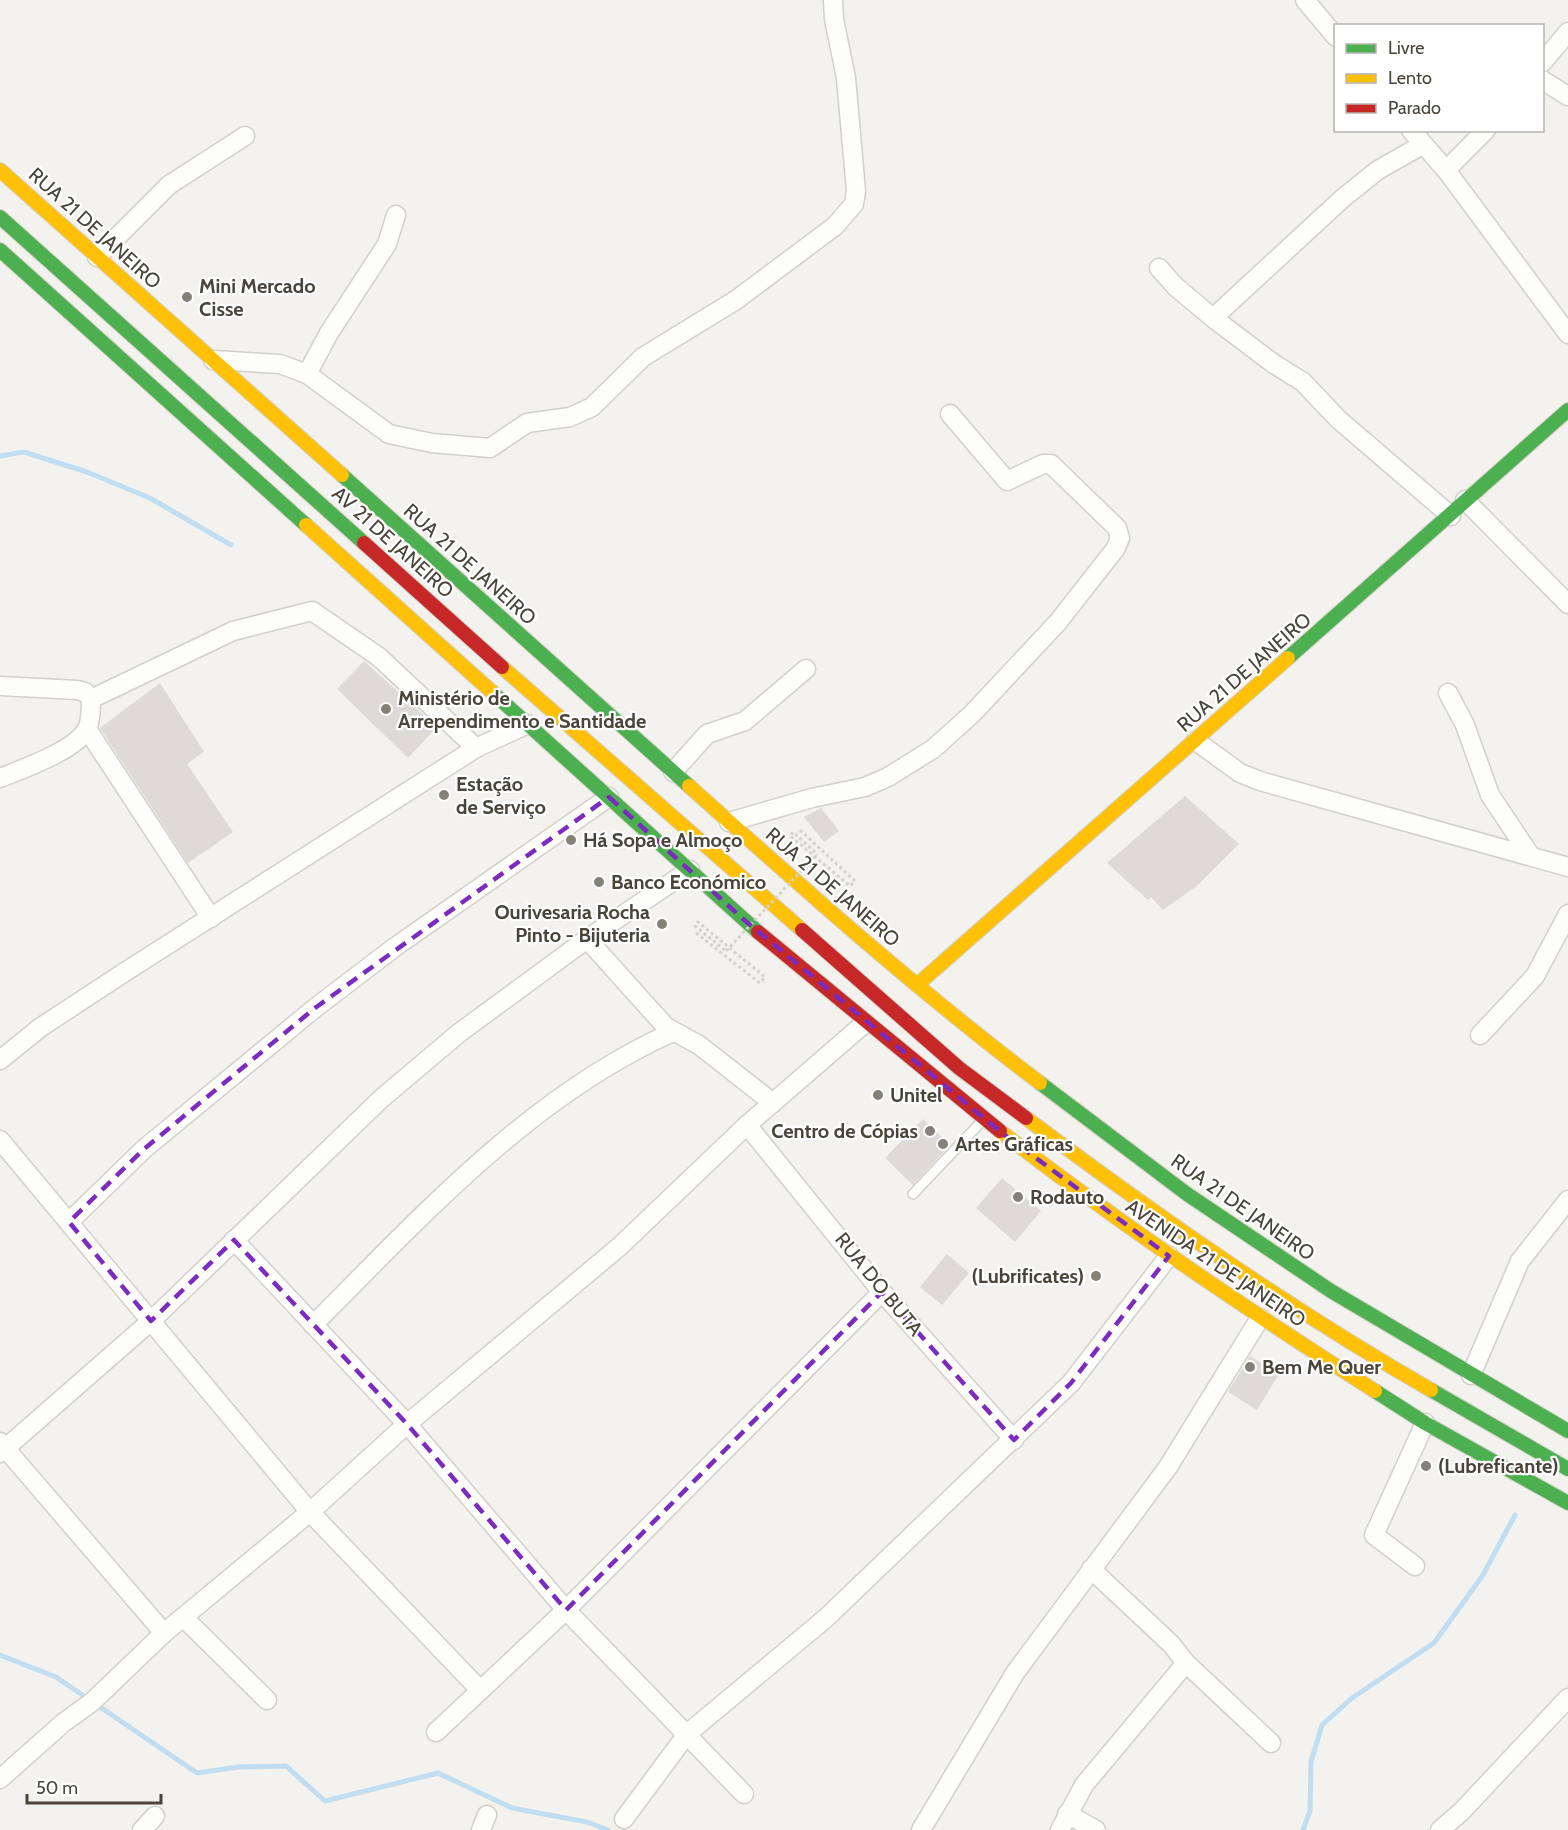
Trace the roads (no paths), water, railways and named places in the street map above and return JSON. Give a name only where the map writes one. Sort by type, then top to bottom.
[{"type":"main road","name":"RUA 21 DE JANEIRO","points":[[0,170],[846,926],[1024,1072],[1187,1194],[1331,1291],[1568,1431]]},
{"type":"main road","name":"AV 21 DE JANEIRO","points":[[0,217],[913,1029]]},
{"type":"main road","points":[[0,250],[764,937],[865,1023]]},
{"type":"main road","name":"RUA 21 DE JANEIRO","points":[[917,985],[1451,516],[1465,500],[1568,410]]},
{"type":"main road","name":"AVENIDA 21 DE JANEIRO","points":[[865,1023],[1081,1194],[1169,1256],[1260,1318],[1425,1423],[1568,1503]]},
{"type":"main road","name":"AVENIDA 21 DE JANEIRO","points":[[913,1029],[1142,1205],[1270,1292],[1373,1357],[1568,1469]]},
{"type":"street","points":[[213,360],[269,361],[307,374],[389,434],[432,443],[490,448],[527,423],[570,417],[592,407],[643,357],[736,300],[836,226],[854,204],[856,191],[846,78],[834,19],[833,0]]},
{"type":"street","points":[[1305,0],[1334,35]]},
{"type":"street","points":[[1544,61],[1568,32]]},
{"type":"street","points":[[1544,81],[1568,96]]},
{"type":"street","points":[[1446,170],[1483,132]]},
{"type":"street","points":[[97,257],[169,185],[245,136]]},
{"type":"street","points":[[1213,318],[1261,276],[1293,242],[1416,138],[1446,170],[1568,334]]},
{"type":"street","points":[[307,374],[329,333],[387,244],[396,214]]},
{"type":"street","points":[[1159,268],[1176,287],[1213,318],[1274,364],[1303,382],[1338,419],[1451,516]]},
{"type":"street","points":[[729,822],[812,798],[865,787],[888,777],[933,748],[972,714],[1058,622],[1116,548],[1120,538],[1117,528],[1051,464],[1042,464],[1007,481],[950,414]]},
{"type":"street","points":[[1465,500],[1568,604]]},
{"type":"street","points":[[90,699],[233,631],[312,611],[379,657],[476,748]]},
{"type":"street","points":[[673,772],[707,735],[745,721],[806,669]]},
{"type":"street","points":[[0,686],[85,692],[90,699],[91,714],[87,729],[72,743],[46,758],[0,778]]},
{"type":"street","points":[[1448,693],[1465,725],[1490,795],[1530,855]]},
{"type":"street","points":[[0,1060],[40,1027],[476,748],[528,724]]},
{"type":"street","points":[[87,729],[211,918]]},
{"type":"street","points":[[1196,741],[1240,773],[1260,781],[1468,840],[1565,862]]},
{"type":"street","points":[[69,1222],[144,1149],[315,1008],[405,940],[609,796]]},
{"type":"street","points":[[164,1634],[2,1448],[151,1321],[382,1098],[459,1033],[587,939],[690,870]]},
{"type":"street","points":[[1480,1035],[1535,976],[1568,914]]},
{"type":"street","points":[[587,939],[673,1032],[699,1046],[773,1103]]},
{"type":"street","points":[[0,1779],[63,1723],[92,1702],[183,1617],[310,1512],[407,1424],[619,1247],[747,1125],[865,1023]]},
{"type":"street","points":[[313,1325],[452,1189],[518,1130],[608,1066],[673,1032]]},
{"type":"street","name":"RUA DO BUTA","points":[[747,1125],[882,1292],[1014,1440]]},
{"type":"street","points":[[0,1140],[310,1512],[480,1690]]},
{"type":"street","points":[[1471,1375],[1506,1288],[1520,1261],[1568,1200]]},
{"type":"street","points":[[234,1240],[407,1424],[566,1610],[744,1794]]},
{"type":"street","points":[[624,1819],[687,1734],[826,1618],[1071,1383],[1169,1256]]},
{"type":"street","points":[[436,1732],[566,1610],[882,1292]]},
{"type":"street","points":[[921,1830],[1010,1681],[1168,1467],[1260,1318]]},
{"type":"street","points":[[1415,1566],[1374,1536],[1425,1423]]},
{"type":"street","points":[[1091,1569],[1271,1743]]},
{"type":"street","points":[[183,1617],[267,1700]]},
{"type":"street","points":[[1096,1830],[1063,1822],[1084,1785],[1186,1663]]},
{"type":"street","points":[[1440,1830],[1462,1811],[1568,1698]]},
{"type":"street","points":[[142,1830],[155,1816]]},
{"type":"lane","points":[[913,1194],[984,1119]]},
{"type":"waterway","points":[[0,456],[24,452],[87,472],[150,498],[231,545]]},
{"type":"waterway","points":[[1303,1830],[1310,1811],[1311,1762],[1322,1725],[1352,1698],[1434,1643],[1483,1575],[1515,1515]]},
{"type":"waterway","points":[[0,1655],[56,1677],[197,1773],[238,1767],[286,1766],[325,1801],[438,1773],[512,1808],[587,1822],[608,1830]]},
{"type":"place","name":"Mini Mercado Cisse","points":[[187,297]]},
{"type":"place","name":"Ministério de Arrependimento e Santidade","points":[[386,709]]},
{"type":"place","name":"Estação de Serviço","points":[[444,795]]},
{"type":"place","name":"Há Sopa e Almoço","points":[[571,840]]},
{"type":"place","name":"Banco Económico","points":[[599,882]]},
{"type":"place","name":"Ourivesaria Rocha Pinto - Bijuteria","points":[[662,924]]},
{"type":"place","name":"Unitel","points":[[878,1095]]},
{"type":"place","name":"Centro de Cópias","points":[[930,1131]]},
{"type":"place","name":"Artes Gráficas","points":[[943,1144]]},
{"type":"place","name":"Rodauto","points":[[1018,1197]]},
{"type":"place","name":"(Lubrificates)","points":[[1096,1276]]},
{"type":"place","name":"Bem Me Quer","points":[[1250,1367]]},
{"type":"place","name":"(Lubreficante)","points":[[1426,1466]]}]
